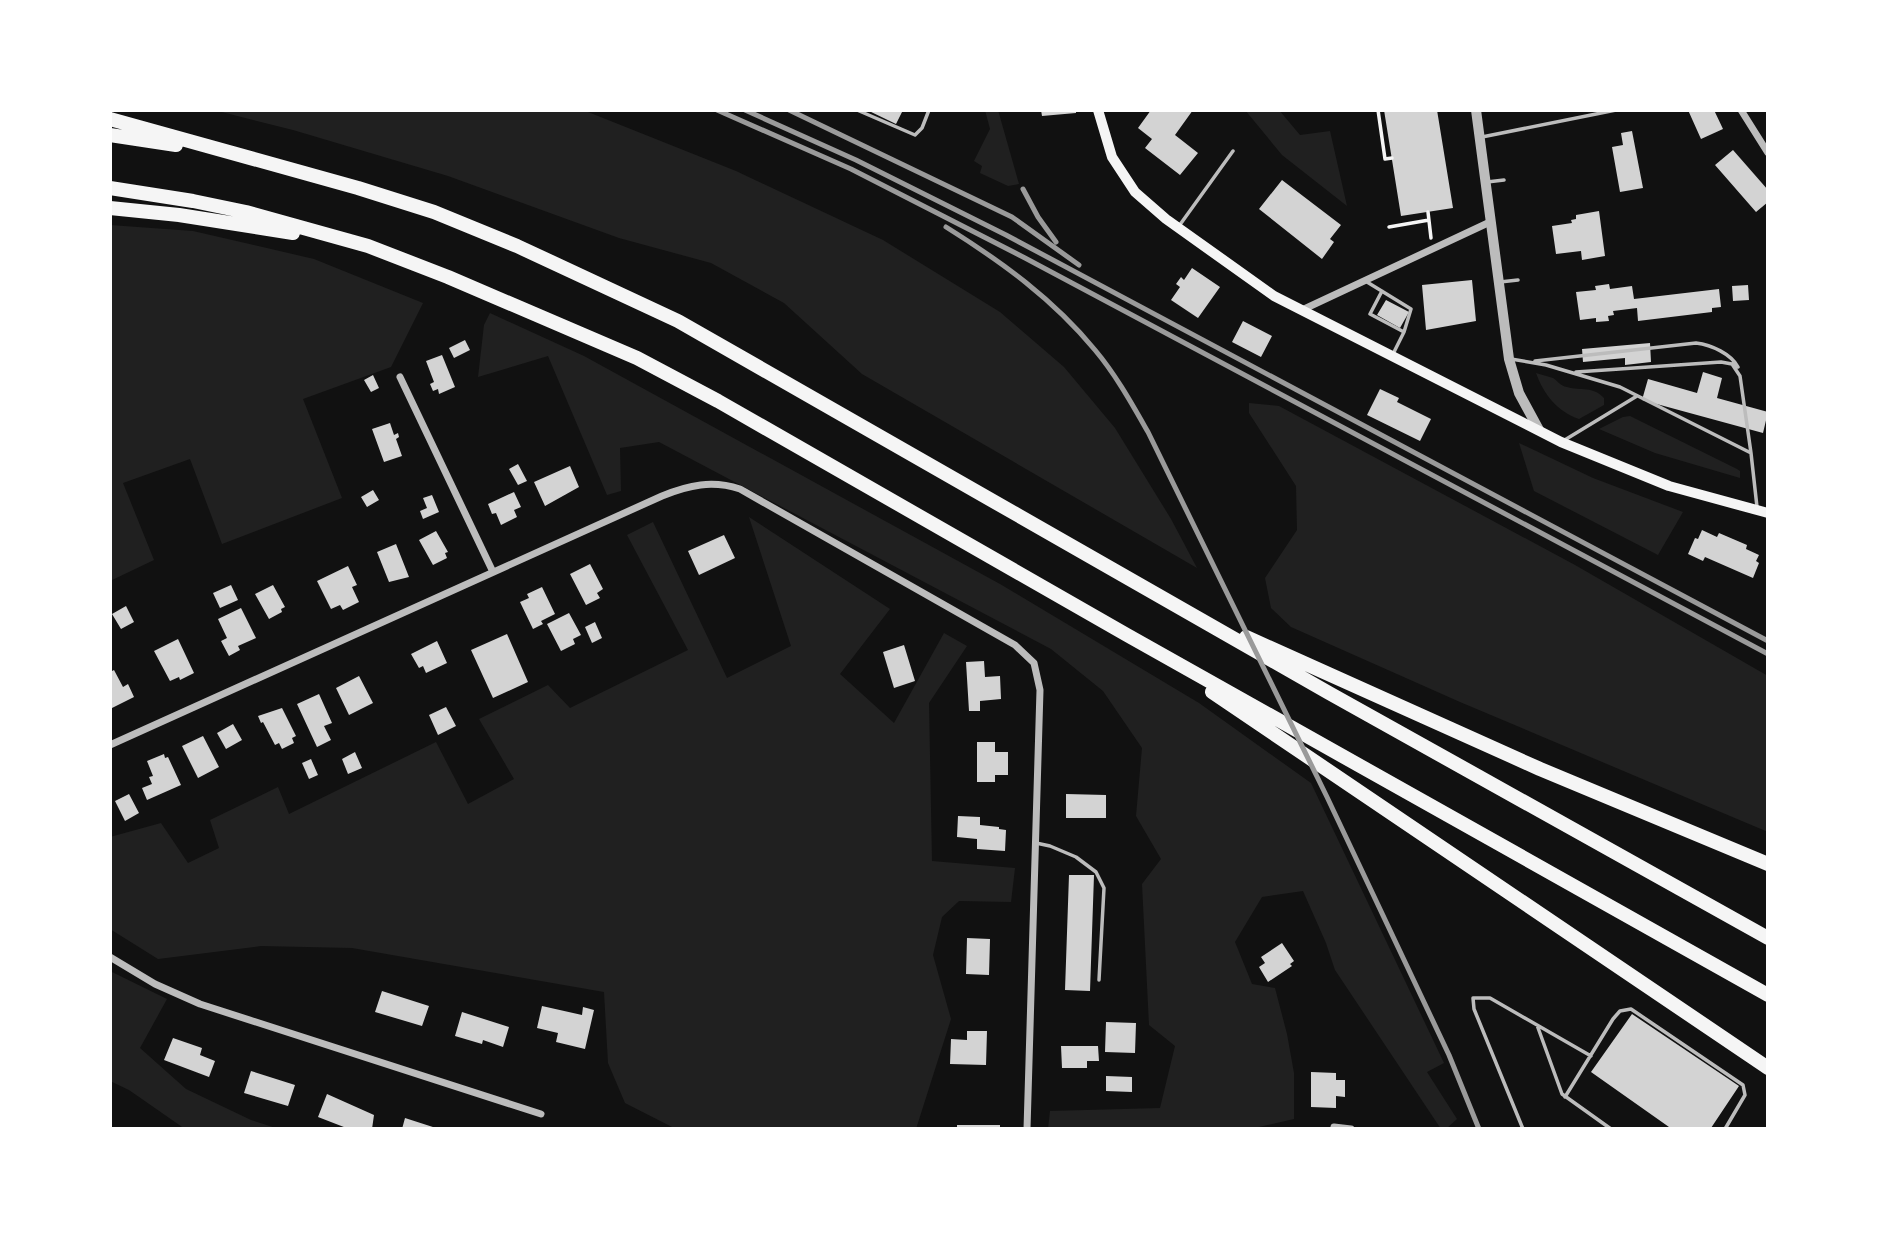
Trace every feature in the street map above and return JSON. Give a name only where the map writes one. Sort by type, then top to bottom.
[{"type":"highway","points":[[110,119],[358,188],[434,212],[517,246],[678,321],[1162,598],[1242,639],[1288,670],[1768,938]]},
{"type":"highway","points":[[110,135],[260,161]]},
{"type":"highway","points":[[110,188],[246,212],[368,246],[448,277],[637,358],[1768,995]]},
{"type":"highway","points":[[110,208],[352,242]]},
{"type":"highway","points":[[1126,635],[1768,1068]]},
{"type":"highway","points":[[1242,639],[1280,652],[1540,769],[1768,864]]},
{"type":"main road","points":[[1098,110],[1112,156],[1135,192],[1178,228],[1252,282],[1301,310],[1561,442],[1669,486],[1762,512]]},
{"type":"street","points":[[1476,110],[1508,359],[1518,393],[1539,431]]},
{"type":"street","points":[[1741,110],[1768,153]]},
{"type":"street","points":[[1301,310],[1490,222]]},
{"type":"street","points":[[400,377],[493,572]]},
{"type":"street","points":[[110,745],[662,496],[688,487],[715,483],[728,485],[752,495],[1015,645],[1034,663],[1040,690],[1027,1129]]},
{"type":"street","points":[[110,957],[155,984],[200,1004],[541,1114]]},
{"type":"street","points":[[1334,1127],[1351,1129]]},
{"type":"lane","points":[[857,110],[915,135],[922,128],[929,110]]},
{"type":"lane","points":[[1480,137],[1616,110]]},
{"type":"lane","points":[[1178,228],[1233,151]]},
{"type":"lane","points":[[1485,182],[1504,180]]},
{"type":"lane","points":[[1498,282],[1518,279]]},
{"type":"lane","points":[[1366,281],[1411,309],[1404,332],[1392,356]]},
{"type":"lane","points":[[1382,291],[1370,314],[1404,332]]},
{"type":"lane","points":[[1530,362],[1696,343],[1713,347],[1735,361],[1740,376],[1762,512]]},
{"type":"lane","points":[[1508,359],[1607,382],[1751,453]]},
{"type":"lane","points":[[1572,373],[1721,362],[1736,366],[1740,376]]},
{"type":"lane","points":[[1561,442],[1637,396]]},
{"type":"lane","points":[[1034,843],[1050,846],[1076,857],[1096,872],[1104,888],[1099,980]]},
{"type":"lane","points":[[1523,1129],[1474,1009],[1473,998],[1490,998],[1591,1056]]},
{"type":"lane","points":[[1565,1097],[1614,1019],[1620,1011],[1631,1009],[1743,1085],[1745,1095],[1725,1129]]},
{"type":"lane","points":[[1537,1025],[1559,1088],[1565,1097],[1611,1129]]},
{"type":"path","points":[[1378,110],[1385,159],[1392,158]]},
{"type":"path","points":[[1428,212],[1431,239]]},
{"type":"path","points":[[1389,227],[1429,220]]},
{"type":"shaded area","points":[[214,110],[583,110],[736,171],[883,240],[1000,312],[1064,367],[1115,428],[1171,519],[1197,568],[862,374],[784,303],[711,263],[619,238],[448,176],[293,130]]},
{"type":"shaded area","points":[[985,110],[998,110],[1019,184],[1008,186],[980,173],[982,166],[974,161],[990,129]]},
{"type":"shaded area","points":[[1245,110],[1279,110],[1300,135],[1330,131],[1347,206],[1282,155]]},
{"type":"shaded area","points":[[110,225],[193,231],[314,259],[423,303],[391,367],[303,399],[342,498],[222,544],[190,459],[123,483],[154,560],[110,581]]},
{"type":"shaded area","points":[[490,313],[584,356],[1000,584],[1199,703],[1311,783],[1444,1063],[1427,1072],[1457,1119],[1446,1129],[1441,1129],[1335,970],[1303,891],[1262,897],[1235,942],[1252,984],[1275,988],[1294,1073],[1294,1119],[1250,1129],[1048,1129],[1050,1111],[1160,1108],[1175,1046],[1149,1025],[1142,884],[1161,859],[1136,816],[1142,748],[1103,691],[1051,649],[659,442],[620,448],[621,491],[607,495],[548,356],[478,377],[484,325]]},
{"type":"shaded area","points":[[1536,373],[1553,378],[1561,385],[1596,392],[1604,398],[1604,405],[1579,419],[1571,416],[1552,401]]},
{"type":"shaded area","points":[[1249,403],[1279,406],[1575,565],[1768,676],[1768,832],[1460,702],[1291,627],[1271,608],[1265,578],[1297,530],[1296,486],[1249,413]]},
{"type":"shaded area","points":[[1630,416],[1737,469],[1740,471],[1740,478],[1655,453],[1599,429]]},
{"type":"shaded area","points":[[1519,443],[1593,478],[1683,512],[1658,555],[1534,491]]},
{"type":"shaded area","points":[[749,517],[890,609],[840,674],[894,723],[944,633],[967,646],[929,703],[932,861],[1015,868],[1011,902],[959,901],[942,917],[933,955],[951,1019],[916,1129],[676,1129],[625,1103],[608,1063],[604,992],[352,948],[261,946],[158,959],[110,929],[110,837],[161,823],[188,863],[219,848],[210,820],[278,787],[289,814],[436,742],[468,804],[514,779],[479,719],[548,685],[570,708],[688,650],[627,535],[653,522],[727,678],[791,646]]},
{"type":"shaded area","points":[[110,971],[167,999],[140,1048],[186,1089],[251,1120],[279,1129],[185,1129],[129,1090],[110,1081]]},
{"type":"building","points":[[867,110],[903,110],[896,124]]},
{"type":"building","points":[[1041,110],[1076,110],[1076,113],[1042,116]]},
{"type":"building","points":[[1151,110],[1193,110],[1175,135],[1198,153],[1180,175],[1145,148],[1152,139],[1138,128]]},
{"type":"building","points":[[1384,110],[1437,110],[1453,208],[1401,216]]},
{"type":"building","points":[[1688,110],[1714,110],[1723,129],[1701,139]]},
{"type":"building","points":[[1632,131],[1643,188],[1620,192],[1612,147],[1623,145],[1621,133]]},
{"type":"building","points":[[1733,150],[1768,190],[1768,202],[1756,212],[1715,165]]},
{"type":"building","points":[[1282,180],[1341,225],[1330,239],[1334,242],[1322,259],[1259,209]]},
{"type":"building","points":[[1599,211],[1605,256],[1582,260],[1581,251],[1556,254],[1552,226],[1572,223],[1571,220],[1576,219],[1576,215]]},
{"type":"building","points":[[1192,268],[1220,287],[1198,318],[1171,300],[1180,287],[1176,284],[1181,277],[1184,280]]},
{"type":"building","points":[[1472,280],[1476,321],[1426,330],[1422,285]]},
{"type":"building","points":[[1609,284],[1610,289],[1632,286],[1634,299],[1719,289],[1721,307],[1712,308],[1712,312],[1638,321],[1637,308],[1613,311],[1614,315],[1608,316],[1609,321],[1596,322],[1596,318],[1580,320],[1576,292],[1596,290],[1595,286]]},
{"type":"building","points":[[1748,285],[1749,300],[1733,301],[1732,286]]},
{"type":"building","points":[[1386,300],[1409,312],[1400,328],[1377,315]]},
{"type":"building","points":[[1243,321],[1272,336],[1261,357],[1232,342]]},
{"type":"building","points":[[465,340],[470,350],[454,358],[449,348]]},
{"type":"building","points":[[1650,343],[1651,362],[1625,365],[1625,358],[1583,362],[1582,349]]},
{"type":"building","points":[[442,355],[455,387],[439,394],[438,389],[433,391],[430,384],[434,382],[426,361]]},
{"type":"building","points":[[1703,372],[1722,378],[1717,398],[1768,412],[1763,433],[1642,400],[1648,379],[1697,393]]},
{"type":"building","points":[[373,375],[379,388],[371,392],[364,380]]},
{"type":"building","points":[[1380,389],[1399,398],[1397,402],[1431,419],[1420,441],[1367,415]]},
{"type":"building","points":[[390,423],[394,435],[398,433],[399,437],[396,439],[402,456],[384,462],[372,429]]},
{"type":"building","points":[[518,464],[527,481],[518,485],[509,469]]},
{"type":"building","points":[[570,466],[579,487],[545,506],[534,482]]},
{"type":"building","points":[[373,490],[379,500],[367,507],[361,497]]},
{"type":"building","points":[[514,492],[521,507],[514,510],[517,517],[501,525],[488,504]]},
{"type":"building","points":[[432,495],[439,512],[423,519],[420,511],[427,508],[423,498]]},
{"type":"building","points":[[1702,530],[1717,537],[1719,533],[1747,545],[1746,549],[1759,555],[1753,578],[1705,557],[1703,561],[1688,554]]},
{"type":"building","points":[[436,531],[448,552],[445,553],[447,558],[433,565],[419,540]]},
{"type":"building","points":[[724,535],[735,558],[699,575],[688,551]]},
{"type":"building","points":[[396,544],[409,577],[389,582],[377,552]]},
{"type":"building","points":[[590,564],[603,589],[597,593],[600,598],[586,605],[570,574]]},
{"type":"building","points":[[348,566],[357,585],[352,587],[359,602],[343,610],[340,605],[331,609],[317,581]]},
{"type":"building","points":[[231,585],[238,600],[220,608],[213,593]]},
{"type":"building","points":[[273,585],[285,607],[281,609],[282,612],[269,619],[255,594]]},
{"type":"building","points":[[542,587],[555,614],[541,621],[543,624],[533,629],[520,602],[529,598],[527,594]]},
{"type":"building","points":[[126,606],[134,622],[121,629],[112,614]]},
{"type":"building","points":[[241,608],[256,638],[238,646],[240,650],[229,656],[221,641],[227,638],[218,619]]},
{"type":"building","points":[[569,613],[581,635],[573,639],[575,644],[561,651],[547,624]]},
{"type":"building","points":[[595,622],[602,638],[592,643],[585,627]]},
{"type":"building","points":[[507,634],[528,682],[493,698],[471,650]]},
{"type":"building","points":[[178,639],[194,673],[180,680],[179,677],[170,681],[154,651]]},
{"type":"building","points":[[437,641],[447,663],[426,673],[423,666],[419,668],[411,654]]},
{"type":"building","points":[[904,645],[915,681],[894,688],[883,652]]},
{"type":"building","points":[[984,661],[985,677],[1000,676],[1001,699],[980,701],[980,711],[969,711],[966,662]]},
{"type":"building","points":[[114,670],[123,687],[128,684],[134,697],[110,709],[110,672]]},
{"type":"building","points":[[359,676],[373,703],[349,715],[336,688]]},
{"type":"building","points":[[319,694],[332,723],[324,726],[331,740],[317,747],[297,704]]},
{"type":"building","points":[[446,707],[456,726],[438,735],[429,715]]},
{"type":"building","points":[[282,708],[296,736],[292,738],[294,743],[282,749],[279,743],[275,745],[258,716]]},
{"type":"building","points":[[233,724],[242,740],[226,749],[217,733]]},
{"type":"building","points":[[203,736],[219,767],[198,778],[182,746]]},
{"type":"building","points":[[977,742],[995,742],[995,752],[1008,752],[1008,775],[995,775],[995,782],[977,782]]},
{"type":"building","points":[[355,752],[362,768],[348,774],[342,759]]},
{"type":"building","points":[[164,754],[181,785],[147,800],[142,788],[152,784],[149,777],[153,776],[147,761]]},
{"type":"building","points":[[311,759],[318,775],[309,779],[302,763]]},
{"type":"building","points":[[129,794],[139,813],[125,821],[115,801]]},
{"type":"building","points":[[1066,794],[1106,795],[1106,818],[1066,818]]},
{"type":"building","points":[[958,816],[980,817],[980,825],[1006,830],[1005,851],[977,849],[977,839],[957,837]]},
{"type":"building","points":[[1069,875],[1094,875],[1090,991],[1065,990]]},
{"type":"building","points":[[967,938],[990,939],[989,975],[966,974]]},
{"type":"building","points":[[1282,943],[1294,961],[1290,964],[1292,966],[1268,982],[1259,967],[1265,963],[1261,957]]},
{"type":"building","points":[[382,991],[429,1006],[422,1026],[375,1012]]},
{"type":"building","points":[[542,1006],[582,1015],[583,1007],[594,1010],[585,1049],[556,1042],[558,1033],[537,1028]]},
{"type":"building","points":[[462,1012],[509,1027],[503,1047],[483,1040],[482,1044],[455,1036]]},
{"type":"building","points":[[1632,1014],[1739,1086],[1711,1128],[1669,1127],[1591,1072]]},
{"type":"building","points":[[1106,1022],[1136,1023],[1135,1053],[1105,1052]]},
{"type":"building","points":[[967,1031],[987,1031],[986,1065],[950,1064],[951,1039],[967,1040]]},
{"type":"building","points":[[173,1038],[202,1048],[200,1055],[215,1061],[209,1077],[164,1060]]},
{"type":"building","points":[[1061,1046],[1098,1046],[1099,1061],[1087,1061],[1087,1068],[1062,1068]]},
{"type":"building","points":[[251,1071],[295,1085],[288,1106],[244,1093]]},
{"type":"building","points":[[1311,1072],[1336,1073],[1336,1080],[1345,1080],[1345,1097],[1336,1096],[1336,1108],[1311,1107]]},
{"type":"building","points":[[1106,1076],[1132,1077],[1132,1092],[1106,1091]]},
{"type":"building","points":[[327,1094],[374,1115],[372,1129],[349,1129],[318,1117]]},
{"type":"building","points":[[405,1118],[436,1128],[436,1129],[402,1129]]},
{"type":"building","points":[[957,1125],[1000,1125],[1000,1129],[957,1129]]},
{"type":"railway","points":[[717,110],[851,169],[1025,258],[1768,654]]},
{"type":"railway","points":[[745,110],[856,160],[1006,235],[1768,641]]},
{"type":"railway","points":[[789,110],[1012,217],[1079,265]]},
{"type":"railway","points":[[1023,189],[1056,242]]},
{"type":"railway","points":[[946,227],[1007,268],[1062,314],[1103,360],[1130,400],[1327,797],[1449,1055],[1479,1129]]}]
